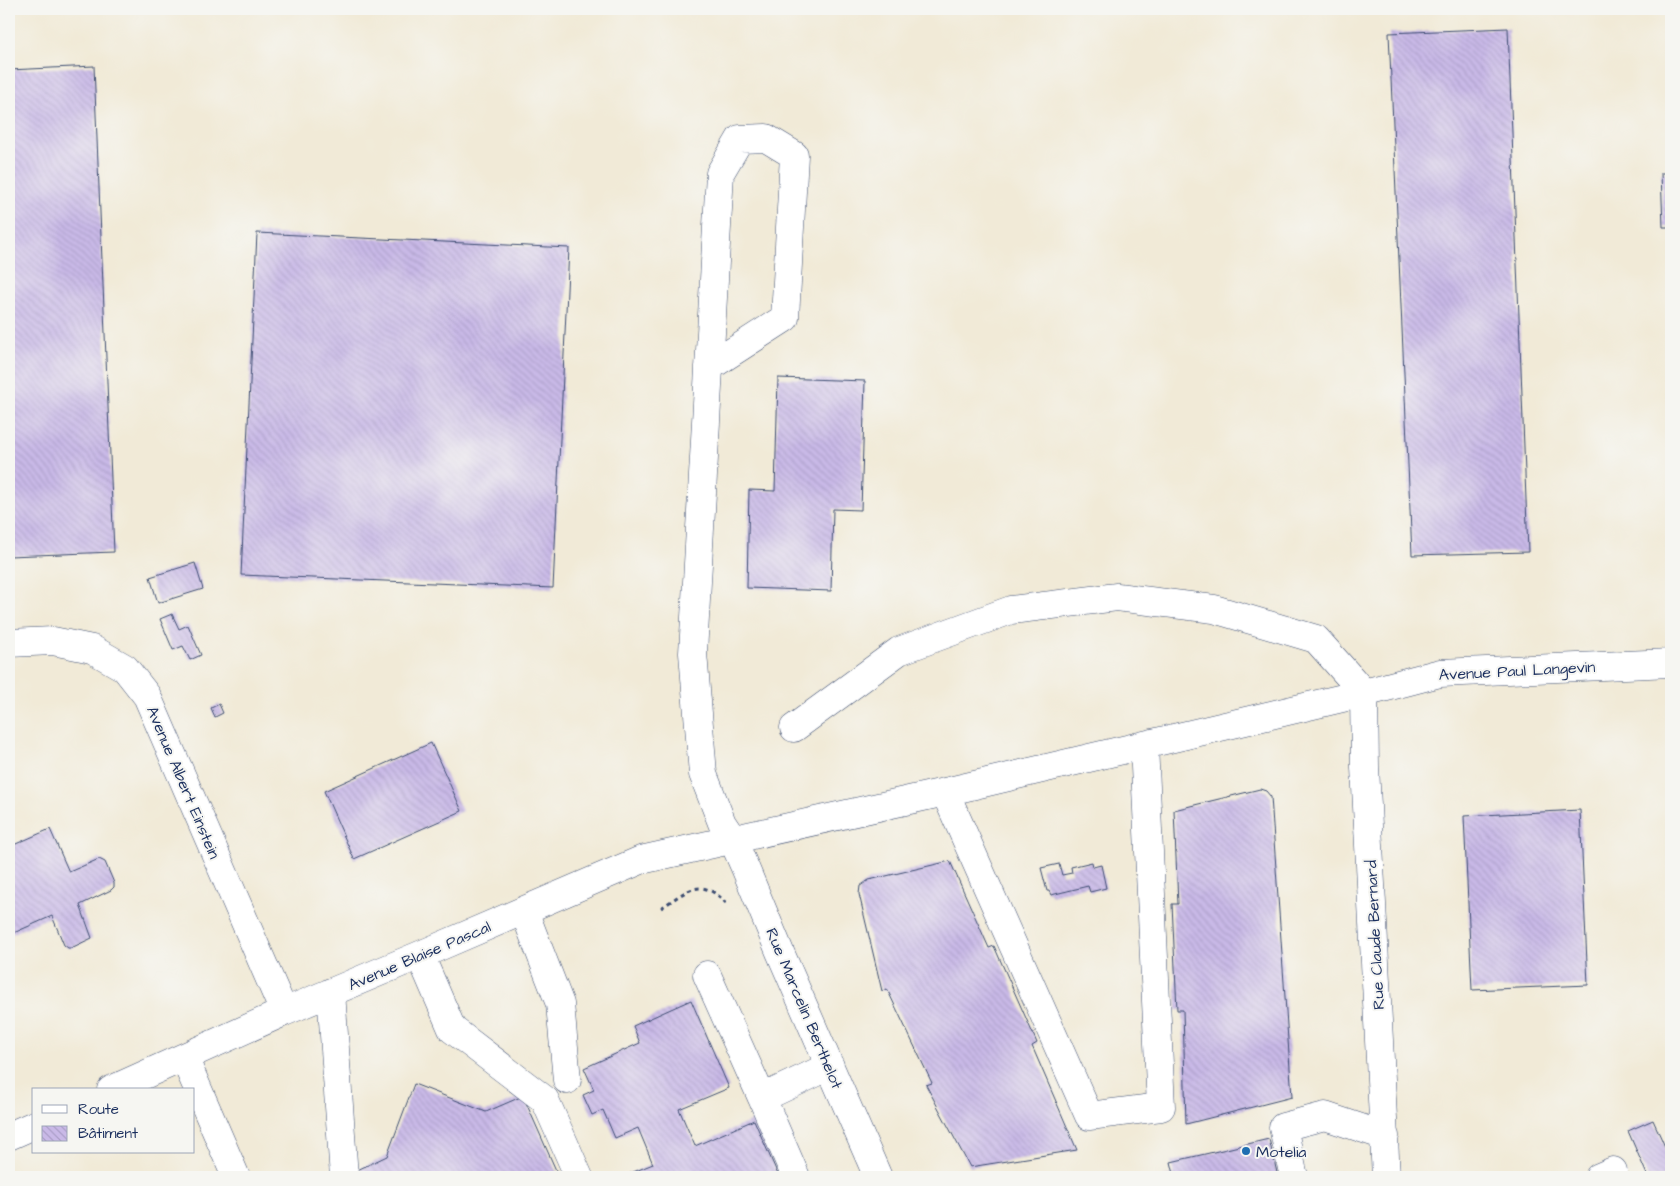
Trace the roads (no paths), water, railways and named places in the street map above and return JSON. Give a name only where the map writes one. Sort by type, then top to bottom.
[{"type":"street","name":"Rue Marcelin Berthelot","points":[[709,366],[785,318],[794,155],[766,138],[740,139],[720,173],[709,366],[693,653],[703,774],[722,822],[732,838],[878,1177]]},
{"type":"street","points":[[794,728],[899,651],[1011,610],[1117,597],[1214,609],[1316,640],[1364,693]]},
{"type":"street","name":"Avenue Albert Einstein","points":[[9,642],[53,641],[92,649],[125,668],[147,696],[284,1012]]},
{"type":"street","name":"Avenue Paul Langevin","points":[[1144,745],[1364,693],[1440,672],[1671,663]]},
{"type":"street","name":"Rue Claude Bernard","points":[[1364,693],[1365,767],[1386,1177]]},
{"type":"street","name":"Avenue Blaise Pascal","points":[[116,1088],[284,1012],[420,956],[641,860],[1144,745]]},
{"type":"street","points":[[945,792],[1089,1116],[1160,1107],[1144,745]]},
{"type":"street","points":[[524,910],[560,1004],[567,1080]]},
{"type":"street","points":[[420,956],[452,1029],[545,1100],[579,1177]]},
{"type":"street","points":[[707,976],[796,1177]]},
{"type":"street","points":[[331,992],[344,1177]]},
{"type":"street","points":[[184,1057],[236,1177]]},
{"type":"street","points":[[762,1098],[830,1066]]},
{"type":"street","points":[[1294,1177],[1284,1127],[1325,1116],[1385,1136]]},
{"type":"street","points":[[9,1136],[32,1126]]},
{"type":"place","name":"Motelia","points":[[1246,1151]]}]
